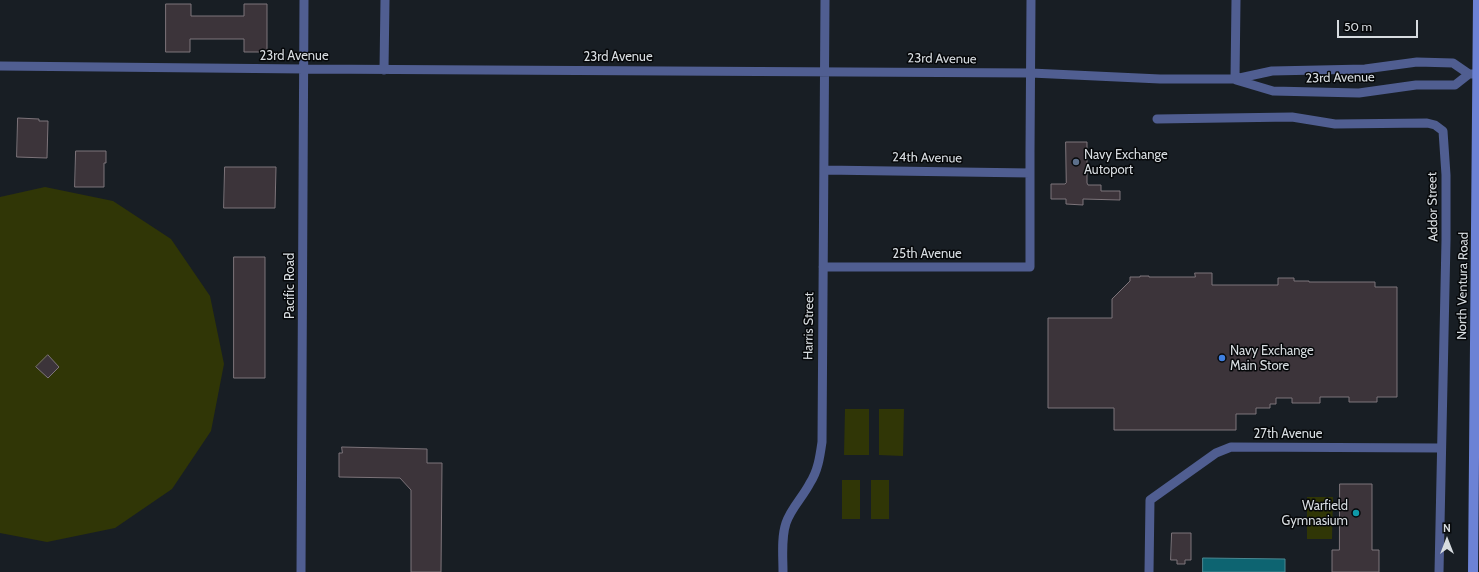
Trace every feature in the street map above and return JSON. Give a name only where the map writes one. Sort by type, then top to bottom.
[{"type":"main road","name":"North Ventura Road","points":[[1473,572],[1475,74],[1478,0]]},
{"type":"street","name":"Pacific Road","points":[[301,572],[304,0]]},
{"type":"street","points":[[384,70],[385,0]]},
{"type":"street","name":"Harris Street","points":[[783,572],[784,533],[786,523],[790,514],[810,483],[820,458],[822,442],[825,0]]},
{"type":"street","points":[[1030,172],[1032,0]]},
{"type":"street","points":[[1235,79],[1236,0]]},
{"type":"street","name":"23rd Avenue","points":[[0,66],[384,70],[1031,73],[1160,79],[1235,79],[1272,71],[1365,69],[1416,62],[1453,63],[1475,74]]},
{"type":"street","name":"23rd Avenue","points":[[1235,79],[1273,91],[1360,93],[1416,85],[1455,85],[1475,74]]},
{"type":"street","name":"Addor Street","points":[[1157,119],[1292,117],[1335,124],[1426,123],[1435,125],[1443,131],[1446,175],[1446,240],[1439,572]]},
{"type":"street","name":"24th Avenue","points":[[824,170],[1030,172]]},
{"type":"street","name":"25th Avenue","points":[[823,267],[1030,267],[1030,172]]},
{"type":"street","name":"27th Avenue","points":[[1150,572],[1150,500],[1216,453],[1231,447],[1442,448]]},
{"type":"street","points":[[1473,572],[1479,572]]},
{"type":"green space","points":[[45,187],[113,201],[171,239],[210,296],[224,364],[211,431],[172,489],[115,528],[47,542],[0,533],[0,197]]},
{"type":"green space","points":[[845,409],[869,409],[869,455],[844,455]]},
{"type":"green space","points":[[879,409],[904,409],[903,456],[879,455]]},
{"type":"green space","points":[[842,480],[860,480],[860,519],[842,519]]},
{"type":"green space","points":[[871,480],[889,480],[889,519],[871,519]]},
{"type":"green space","points":[[1307,497],[1333,497],[1332,539],[1307,539]]},
{"type":"water","points":[[1203,558],[1285,559],[1285,572],[1203,572]]},
{"type":"building","points":[[166,4],[191,4],[191,16],[244,16],[244,4],[267,4],[267,52],[244,52],[244,39],[190,39],[190,52],[166,52]]},
{"type":"building","points":[[18,118],[48,121],[47,158],[17,157]]},
{"type":"building","name":"Navy Exchange Autoport","points":[[1066,142],[1087,142],[1088,185],[1101,185],[1101,191],[1120,191],[1120,200],[1083,199],[1083,205],[1066,204],[1066,199],[1051,199],[1051,184],[1066,183]]},
{"type":"building","points":[[76,151],[106,151],[106,163],[104,163],[104,187],[75,187]]},
{"type":"building","points":[[225,167],[276,167],[275,208],[224,208]]},
{"type":"building","points":[[234,257],[265,257],[265,378],[234,378]]},
{"type":"building","name":"Navy Exchange Main Store","points":[[1195,273],[1212,273],[1212,285],[1278,285],[1278,278],[1294,278],[1294,281],[1309,282],[1375,282],[1375,287],[1397,287],[1397,397],[1377,397],[1377,402],[1349,402],[1349,397],[1320,397],[1320,403],[1292,403],[1292,398],[1276,398],[1276,404],[1270,404],[1270,408],[1256,408],[1256,414],[1236,414],[1236,430],[1114,430],[1114,408],[1048,408],[1048,318],[1112,318],[1112,299],[1130,281],[1130,277],[1195,277]]},
{"type":"building","points":[[48,355],[59,367],[48,378],[36,367]]},
{"type":"building","points":[[342,447],[427,449],[427,463],[442,463],[441,572],[411,572],[411,490],[400,478],[339,477],[339,453],[342,453]]},
{"type":"building","name":"Warfield Gymnasium","points":[[1340,484],[1372,484],[1372,550],[1379,550],[1379,572],[1332,572],[1332,550],[1339,550]]},
{"type":"building","points":[[1172,533],[1191,533],[1191,560],[1185,560],[1185,564],[1177,564],[1177,560],[1171,560]]},
{"type":"place","name":"Navy Exchange Autoport","points":[[1076,162]]},
{"type":"place","name":"Navy Exchange Main Store","points":[[1222,358]]},
{"type":"place","name":"Warfield Gymnasium","points":[[1356,513]]}]
